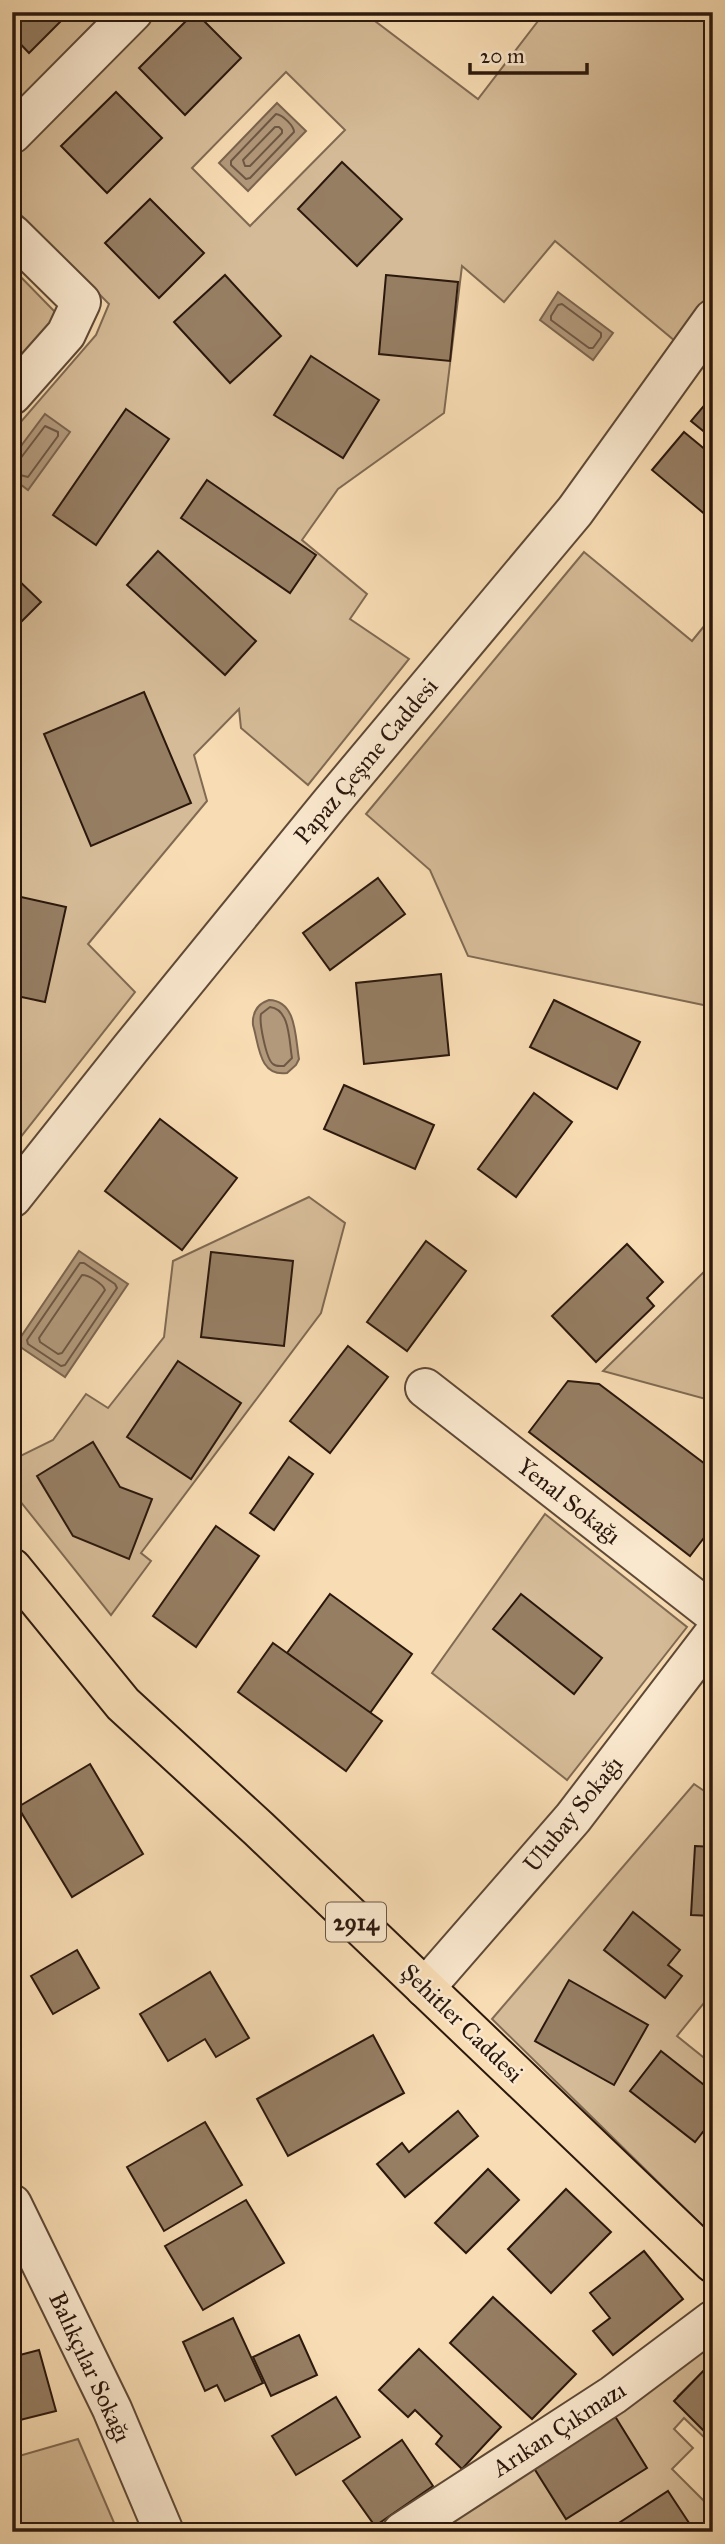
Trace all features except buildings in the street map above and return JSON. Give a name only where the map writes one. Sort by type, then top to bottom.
[{"type":"main road","name":"Şehitler Caddesi","points":[[12,1568],[123,1704],[259,1829],[713,2263]]},
{"type":"street","points":[[12,134],[133,12]]},
{"type":"street","points":[[12,233],[81,302],[66,334],[12,395]]},
{"type":"street","name":"Papaz Çeşme Caddesi","points":[[12,1198],[286,858],[575,511],[713,319]]},
{"type":"street","name":"Yenal Sokağı","points":[[425,1388],[713,1613]]},
{"type":"street","name":"Ulubay Sokağı","points":[[425,1987],[573,1818],[713,1634]]},
{"type":"street","name":"Balıkçılar Sokağı","points":[[12,2204],[112,2409],[164,2532]]},
{"type":"street","name":"Arıkan Çıkmazı","points":[[402,2532],[613,2395],[713,2320]]},
{"type":"shaded area","points":[[12,12],[105,12],[12,107]]},
{"type":"shaded area","points":[[156,12],[363,12],[478,99],[545,12],[713,12],[713,288],[675,341],[555,241],[504,302],[462,266],[444,413],[338,489],[302,540],[367,594],[350,619],[409,659],[308,785],[241,728],[239,709],[194,755],[207,801],[88,944],[135,992],[12,1148],[12,432],[96,335],[109,304],[12,206],[12,153]],"holes":[[[286,72],[345,130],[250,226],[192,168]]]},
{"type":"shaded area","points":[[12,268],[58,315],[12,365]]},
{"type":"shaded area","points":[[584,552],[692,641],[713,615],[713,1007],[468,956],[430,870],[366,814]]},
{"type":"shaded area","points":[[309,1197],[345,1223],[321,1313],[141,1553],[151,1561],[111,1615],[12,1491],[12,1460],[53,1440],[86,1394],[108,1408],[164,1337],[173,1261]]},
{"type":"shaded area","points":[[713,1263],[713,1401],[603,1371]]},
{"type":"shaded area","points":[[545,1514],[687,1627],[567,1780],[432,1673]]},
{"type":"shaded area","points":[[694,1784],[713,1797],[713,1992],[677,2036],[713,2065],[713,2236],[492,2019]]},
{"type":"shaded area","points":[[700,2344],[711,2364],[678,2396],[713,2431],[713,2446],[684,2418],[674,2429],[693,2448],[672,2469],[713,2510],[713,2532],[424,2532]]},
{"type":"shaded area","points":[[78,2439],[118,2532],[12,2532],[12,2458]]},
{"type":"water","points":[[277,103],[306,131],[248,191],[219,163]]},
{"type":"water","points":[[558,292],[613,333],[593,360],[540,320]]},
{"type":"water","points":[[45,414],[70,432],[28,490],[12,478],[12,458]]},
{"type":"water","points":[[269,1000],[285,1007],[293,1022],[299,1059],[287,1073],[278,1073],[266,1065],[257,1042],[253,1025],[254,1012],[258,1006]]},
{"type":"water","points":[[79,1251],[128,1284],[65,1377],[16,1344]]}]
